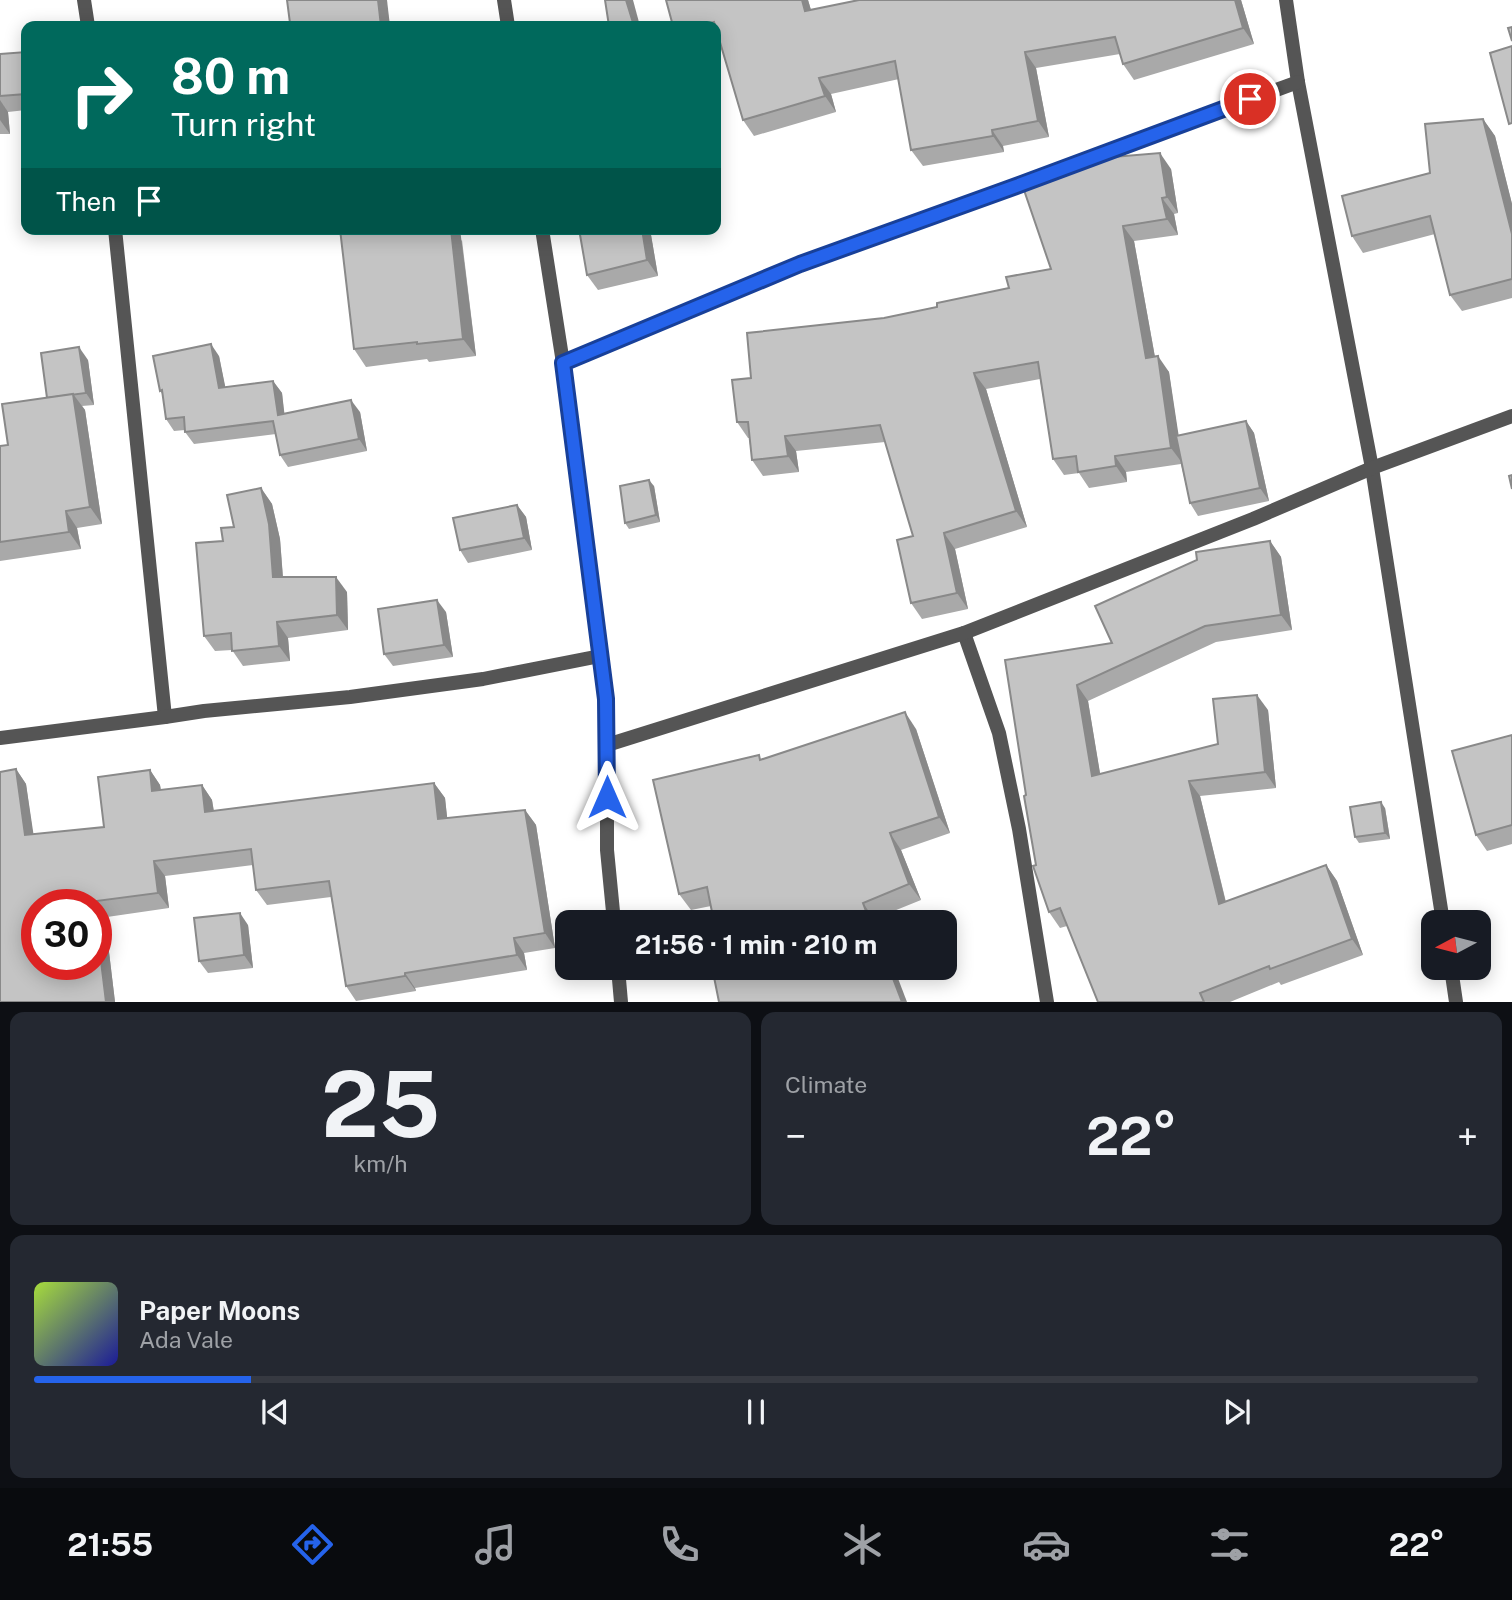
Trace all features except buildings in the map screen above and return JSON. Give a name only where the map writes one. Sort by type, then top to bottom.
[{"type":"street","points":[[84,0],[87,21]]},
{"type":"street","points":[[503,0],[507,21]]},
{"type":"street","points":[[1286,0],[1298,82],[1372,468],[1441,910]]},
{"type":"street","points":[[563,363],[800,264],[1298,82]]},
{"type":"street","points":[[116,235],[165,718]]},
{"type":"street","points":[[543,235],[563,363],[606,699],[607,850],[613,910]]},
{"type":"street","points":[[607,745],[964,633],[1253,519],[1372,468],[1512,416]]},
{"type":"street","points":[[964,633],[999,733],[1019,829],[1047,1002]]},
{"type":"street","points":[[0,738],[204,711],[350,698],[483,679],[600,656]]},
{"type":"street","points":[[619,980],[621,1002]]},
{"type":"street","points":[[1453,980],[1456,1002]]},
{"type":"route","points":[[607,797],[606,699],[563,363],[800,264],[1250,99]]}]
